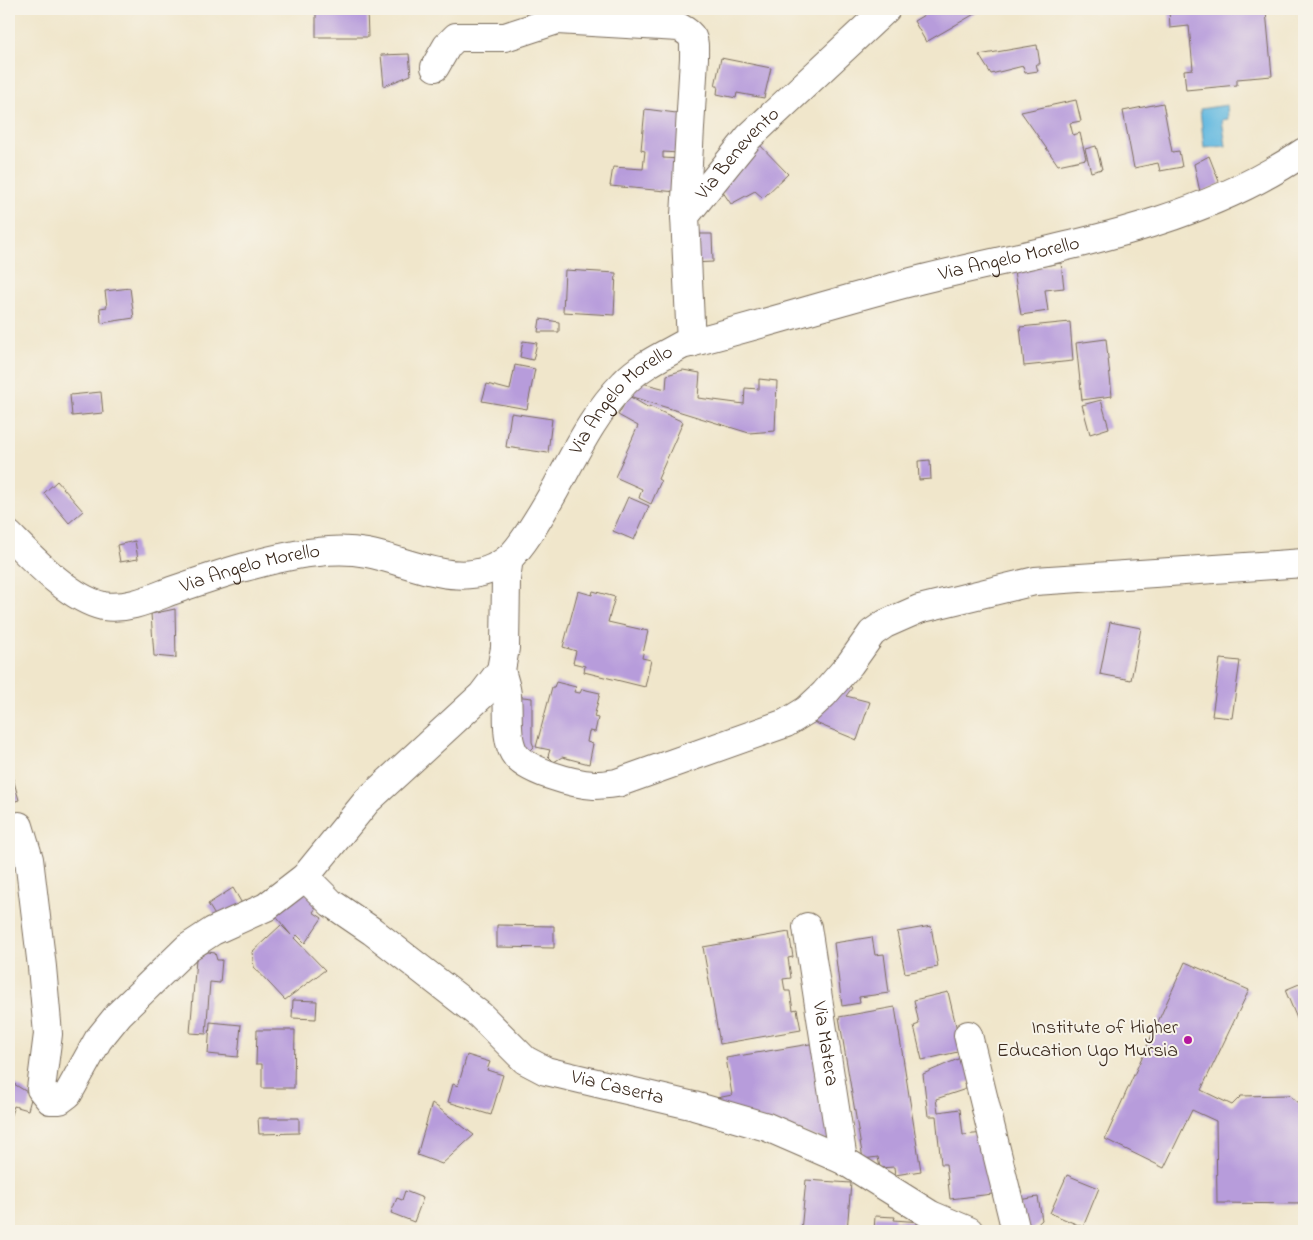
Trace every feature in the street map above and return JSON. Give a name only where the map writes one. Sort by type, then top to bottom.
[{"type":"street","name":"Via Benevento","points":[[691,343],[685,216],[749,137],[877,12]]},
{"type":"street","points":[[435,67],[447,46],[456,37],[505,37],[558,20],[679,26],[690,33],[694,41],[685,216]]},
{"type":"street","name":"Via Angelo Morello","points":[[9,535],[50,575],[86,599],[104,606],[133,605],[290,555],[319,552],[367,553],[446,574],[463,576],[482,573],[509,558],[538,519],[598,414],[625,382],[648,364],[682,345],[919,280],[1112,236],[1175,217],[1230,194],[1304,152]]},
{"type":"street","points":[[509,558],[506,579],[505,648],[501,670],[507,694],[509,737],[514,753],[522,762],[540,771],[593,785],[617,783],[786,723],[808,710],[824,694],[850,664],[872,633],[885,624],[919,610],[1035,581],[1304,563]]},
{"type":"street","points":[[19,826],[29,859],[48,1034],[41,1089],[50,1100],[60,1100],[68,1094],[98,1040],[114,1021],[188,948],[213,931],[266,907],[305,878],[367,802],[482,695],[501,670]]},
{"type":"street","name":"Via Caserta","points":[[305,878],[331,903],[372,931],[480,1015],[525,1060],[546,1071],[694,1106],[768,1128],[843,1160],[931,1215],[970,1231]]},
{"type":"street","name":"Via Matera","points":[[807,927],[843,1160]]},
{"type":"street","points":[[968,1035],[1016,1231]]},
{"type":"water","points":[[1227,105],[1228,119],[1222,120],[1226,146],[1204,148],[1200,109]]},
{"type":"building","points":[[316,9],[367,9],[368,37],[316,37]]},
{"type":"building","points":[[934,9],[983,9],[926,42],[914,21]]},
{"type":"building","points":[[1169,9],[1229,9],[1229,14],[1266,11],[1272,76],[1237,79],[1237,85],[1186,90],[1184,70],[1193,69],[1189,26],[1170,28]]},
{"type":"building","points":[[1037,45],[1040,64],[1036,64],[1038,71],[1025,73],[1023,66],[991,74],[979,55]]},
{"type":"building","points":[[409,54],[411,75],[384,86],[381,55]]},
{"type":"building","points":[[721,58],[771,68],[764,98],[737,93],[736,98],[717,94],[718,86],[715,86]]},
{"type":"building","points":[[1076,100],[1081,121],[1070,123],[1073,135],[1080,133],[1086,159],[1058,165],[1021,112]]},
{"type":"building","points":[[1163,103],[1172,152],[1179,151],[1182,167],[1160,171],[1158,163],[1134,168],[1123,111]]},
{"type":"building","points":[[645,109],[684,114],[678,153],[663,152],[663,158],[680,159],[677,192],[610,186],[613,167],[643,169],[645,151],[641,150]]},
{"type":"building","points":[[755,140],[788,174],[763,198],[755,191],[731,204],[718,185]]},
{"type":"building","points":[[1096,146],[1102,169],[1091,172],[1085,149]]},
{"type":"building","points":[[1209,156],[1220,184],[1200,192],[1194,164]]},
{"type":"building","points":[[691,234],[712,234],[713,262],[692,263]]},
{"type":"building","points":[[1061,263],[1064,288],[1045,290],[1048,311],[1021,315],[1014,271]]},
{"type":"building","points":[[565,270],[616,273],[614,315],[563,312]]},
{"type":"building","points":[[130,288],[134,318],[101,323],[100,308],[107,307],[105,291]]},
{"type":"building","points":[[540,319],[559,322],[559,332],[538,332]]},
{"type":"building","points":[[1070,322],[1073,361],[1024,366],[1020,327]]},
{"type":"building","points":[[1106,339],[1112,396],[1082,400],[1076,343]]},
{"type":"building","points":[[523,341],[537,343],[533,360],[520,357]]},
{"type":"building","points":[[515,365],[535,369],[527,409],[482,401],[487,384],[510,390]]},
{"type":"building","points":[[683,370],[700,373],[698,398],[744,404],[745,388],[759,389],[759,379],[777,381],[775,431],[749,433],[629,396],[642,383],[666,389],[667,375]]},
{"type":"building","points":[[101,392],[103,413],[72,416],[70,395]]},
{"type":"building","points":[[629,396],[649,408],[649,406],[683,422],[658,479],[661,481],[651,504],[639,498],[642,489],[615,477],[638,426],[618,415]]},
{"type":"building","points":[[1101,400],[1109,428],[1090,434],[1082,405]]},
{"type":"building","points":[[511,413],[552,419],[548,453],[506,447]]},
{"type":"building","points":[[930,460],[931,479],[919,480],[918,461]]},
{"type":"building","points":[[57,481],[83,511],[69,523],[44,493]]},
{"type":"building","points":[[628,497],[649,506],[634,540],[613,531]]},
{"type":"building","points":[[135,541],[138,559],[120,562],[117,545]]},
{"type":"building","points":[[578,591],[592,595],[593,591],[615,597],[608,622],[648,631],[642,658],[651,660],[645,687],[584,672],[585,666],[573,663],[576,651],[563,647]]},
{"type":"building","points":[[175,609],[176,658],[154,656],[151,614]]},
{"type":"building","points":[[1110,622],[1141,628],[1131,680],[1100,674]]},
{"type":"building","points":[[1220,659],[1240,661],[1232,718],[1212,716]]},
{"type":"building","points":[[845,680],[852,688],[846,696],[870,702],[857,740],[806,719]]},
{"type":"building","points":[[556,682],[576,687],[574,692],[580,693],[582,689],[600,693],[594,717],[598,718],[595,732],[589,731],[587,742],[593,744],[589,764],[562,757],[554,762],[548,756],[550,750],[536,747],[552,687],[554,687]]},
{"type":"building","points":[[514,696],[532,698],[532,742],[534,747],[524,757]]},
{"type":"building","points":[[9,764],[19,800],[9,803]]},
{"type":"building","points":[[233,888],[244,907],[219,922],[208,904]]},
{"type":"building","points":[[300,889],[320,903],[313,912],[322,918],[305,943],[297,935],[294,938],[325,970],[285,1000],[254,967],[252,952],[281,925],[291,935],[274,914]]},
{"type":"building","points":[[497,925],[554,926],[554,948],[497,947]]},
{"type":"building","points":[[931,926],[938,967],[905,973],[897,932]]},
{"type":"building","points":[[789,932],[793,957],[788,958],[791,978],[783,979],[785,991],[790,991],[793,1010],[797,1009],[801,1030],[720,1044],[703,947]]},
{"type":"building","points":[[872,937],[875,955],[884,954],[889,993],[859,997],[860,1003],[842,1006],[834,943]]},
{"type":"building","points":[[208,952],[215,953],[217,960],[222,960],[220,983],[210,982],[206,1034],[190,1033],[196,959]]},
{"type":"building","name":"Institute of Higher Education Ugo Mursia","points":[[1185,962],[1249,990],[1201,1090],[1232,1105],[1241,1096],[1289,1095],[1298,1103],[1304,1101],[1304,1204],[1217,1203],[1216,1121],[1192,1110],[1164,1168],[1105,1139]]},
{"type":"building","points":[[1304,982],[1304,1035],[1285,990]]},
{"type":"building","points":[[948,992],[962,1051],[922,1060],[914,1026],[919,1024],[914,1000]]},
{"type":"building","points":[[293,1000],[317,1001],[316,1019],[292,1018]]},
{"type":"building","points":[[895,1007],[921,1171],[895,1175],[894,1167],[880,1168],[878,1157],[863,1159],[839,1017]]},
{"type":"building","points":[[210,1022],[241,1025],[238,1057],[208,1054]]},
{"type":"building","points":[[257,1030],[295,1030],[294,1088],[262,1088],[262,1064],[256,1064]]},
{"type":"building","points":[[816,1043],[833,1142],[718,1106],[717,1098],[732,1095],[726,1058]]},
{"type":"building","points":[[467,1055],[490,1062],[487,1070],[503,1075],[491,1115],[448,1102],[453,1084],[458,1086]]},
{"type":"building","points":[[965,1056],[972,1081],[964,1083],[966,1089],[936,1099],[938,1112],[960,1109],[963,1135],[985,1133],[1001,1193],[950,1199],[946,1164],[941,1164],[936,1116],[928,1116],[923,1074]]},
{"type":"building","points":[[9,1081],[32,1095],[28,1110],[14,1106],[9,1120]]},
{"type":"building","points":[[432,1103],[474,1135],[442,1164],[417,1155]]},
{"type":"building","points":[[258,1118],[299,1118],[299,1133],[259,1134]]},
{"type":"building","points":[[1067,1175],[1099,1188],[1083,1227],[1050,1213]]},
{"type":"building","points":[[806,1180],[851,1183],[847,1231],[801,1231]]},
{"type":"building","points":[[405,1191],[423,1198],[414,1222],[391,1213],[397,1198],[402,1200]]},
{"type":"building","points":[[1038,1197],[1042,1220],[1030,1231],[1026,1231],[1018,1200]]},
{"type":"building","points":[[875,1216],[895,1217],[894,1220],[921,1222],[920,1231],[874,1231]]},
{"type":"place","name":"Institute of Higher Education Ugo Mursia","points":[[1188,1040]]}]
